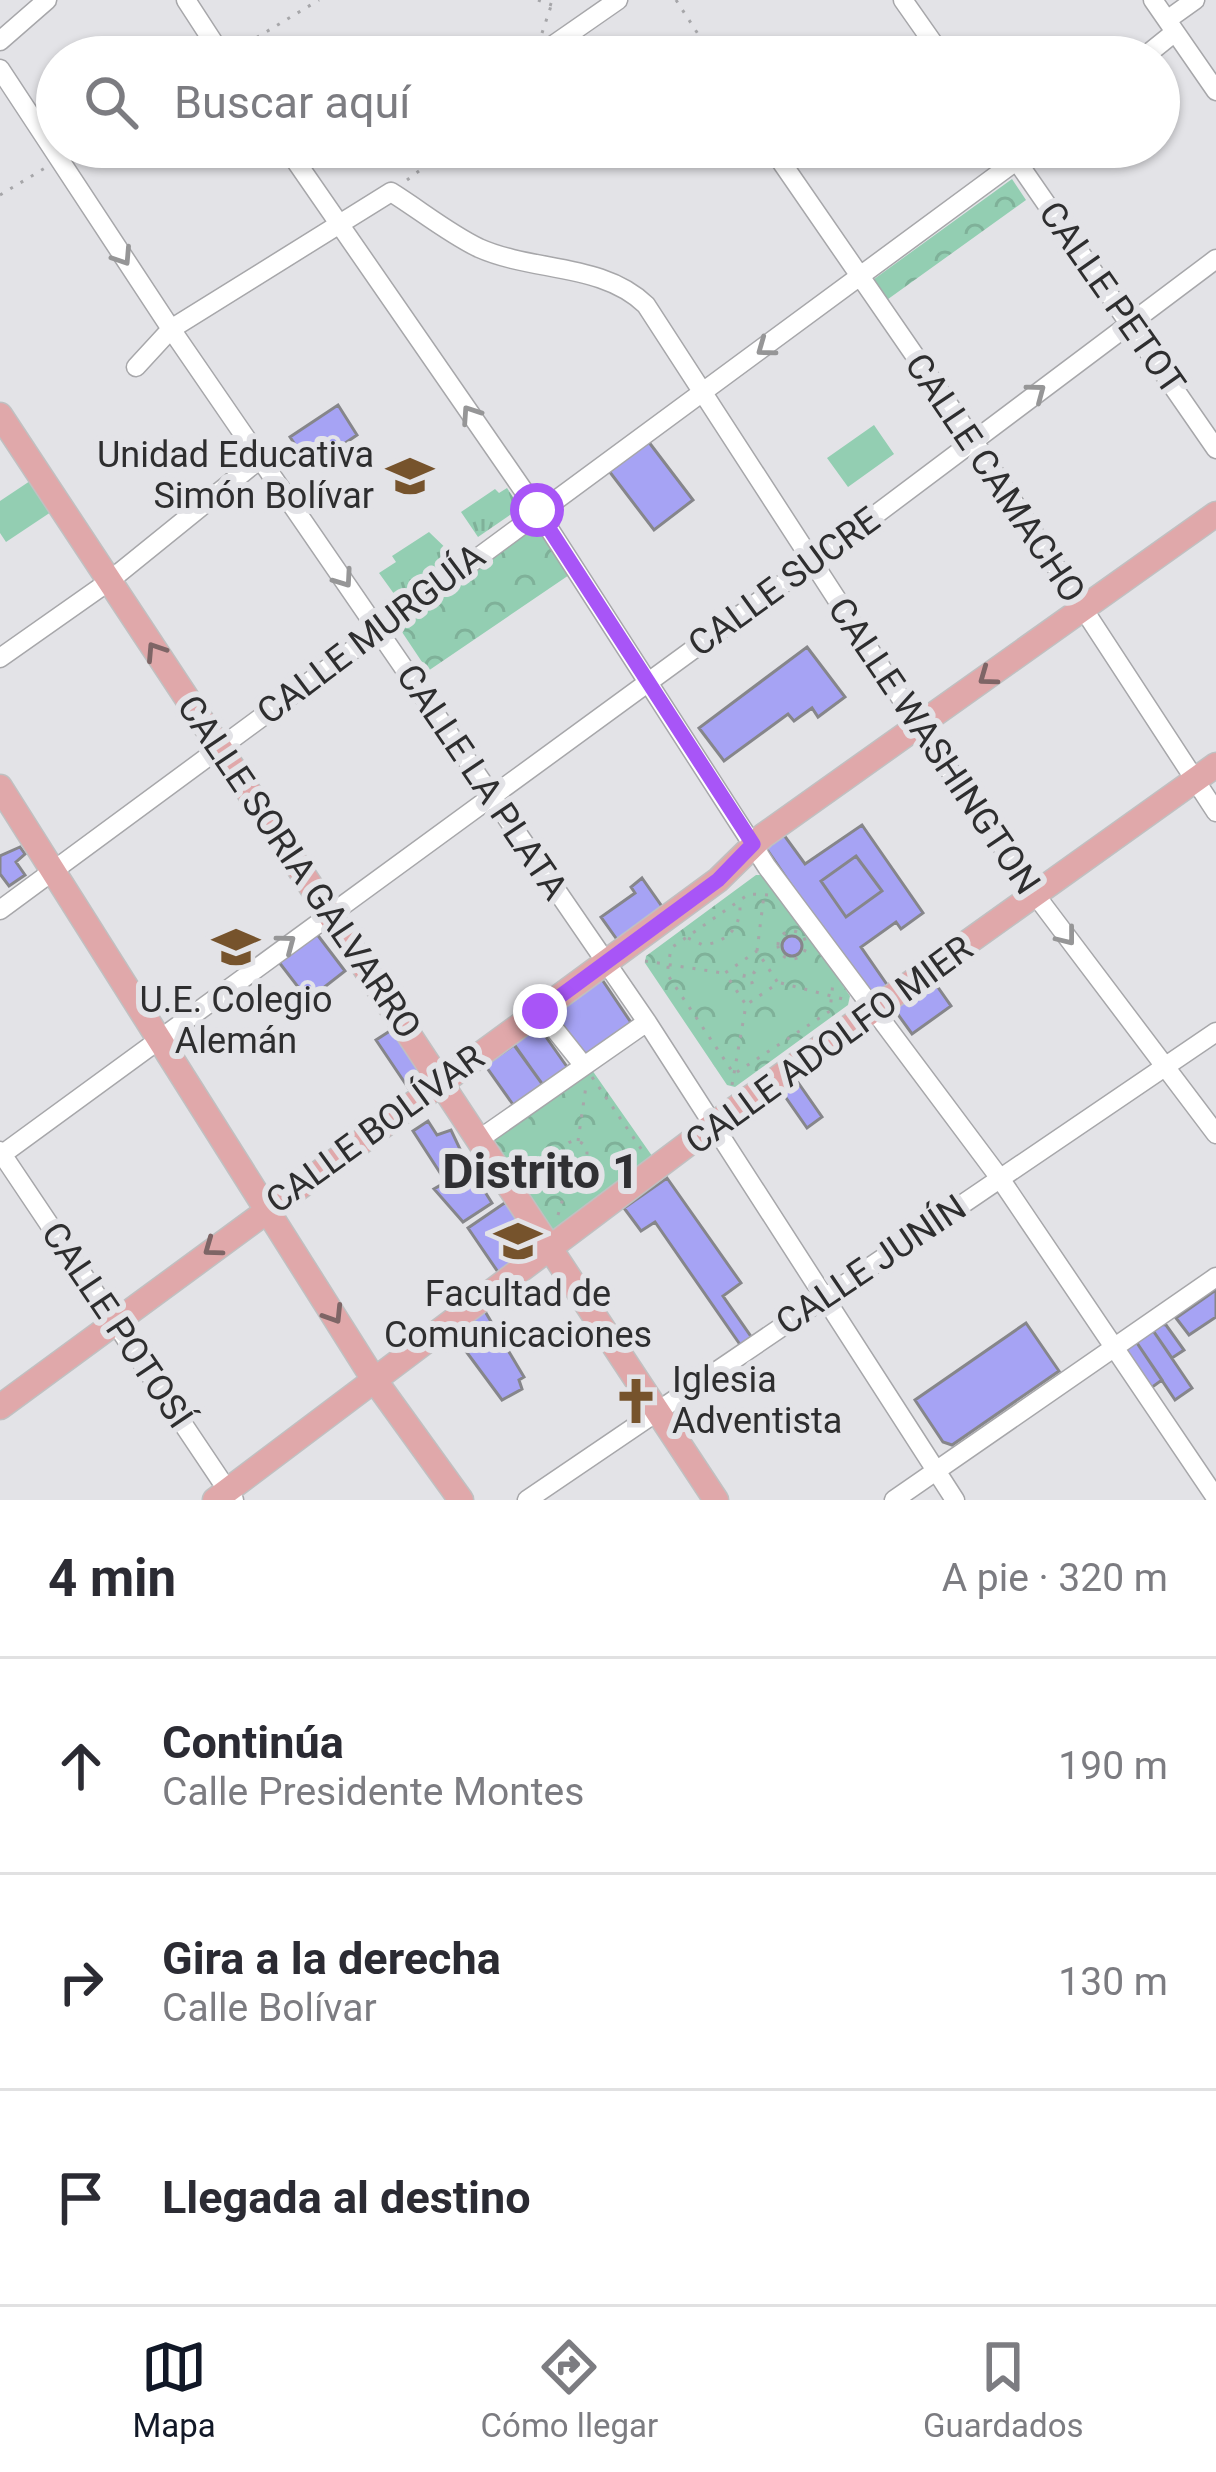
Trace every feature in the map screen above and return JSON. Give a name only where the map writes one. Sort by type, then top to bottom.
[{"type":"main road","name":"CALLE SORIA GALVARRO","points":[[0,415],[481,1138],[547,1251],[716,1500]]},
{"type":"main road","name":"CALLE BOLÍVAR","points":[[0,1407],[718,880],[753,844],[1216,514]]},
{"type":"main road","name":"CALLE ADOLFO MIER","points":[[225,1497],[373,1378],[656,1171],[861,1005],[1037,897],[1216,765]]},
{"type":"main road","points":[[0,787],[373,1378],[461,1500]]},
{"type":"street","points":[[0,41],[47,0]]},
{"type":"street","points":[[186,0],[210,36]]},
{"type":"street","points":[[557,36],[618,0]]},
{"type":"street","points":[[903,0],[928,36]]},
{"type":"street","points":[[1154,0],[1178,36]]},
{"type":"street","points":[[1162,36],[1195,0]]},
{"type":"street","points":[[1180,39],[1216,91]]},
{"type":"street","name":"CALLE LA PLATA","points":[[0,69],[36,124]]},
{"type":"street","name":"CALLE LA PLATA","points":[[65,168],[647,1022],[710,1128],[955,1500]]},
{"type":"street","points":[[301,168],[537,510],[861,1005],[999,1178],[1216,1498]]},
{"type":"street","name":"CALLE CAMACHO","points":[[785,168],[973,440],[1216,812]]},
{"type":"street","name":"CALLE MURGUÍA","points":[[0,910],[537,510],[860,279],[995,168]]},
{"type":"street","name":"CALLE PETOT","points":[[1022,168],[1216,449]]},
{"type":"street","points":[[136,367],[171,329],[391,192]]},
{"type":"street","name":"CALLE WASHINGTON","points":[[391,192],[476,247],[527,265],[627,287],[646,305],[700,395],[919,726],[1037,897],[1216,1134]]},
{"type":"street","name":"CALLE SUCRE","points":[[1,1154],[810,564],[1216,259]]},
{"type":"street","points":[[0,658],[108,582],[260,459]]},
{"type":"street","points":[[540,1011],[584,1066]]},
{"type":"street","points":[[481,1138],[647,1022]]},
{"type":"street","name":"CALLE JUNÍN","points":[[527,1500],[1216,1031]]},
{"type":"street","name":"CALLE POTOSÍ","points":[[1,1154],[114,1319],[225,1497]]},
{"type":"street","points":[[894,1500],[1216,1276]]},
{"type":"path","points":[[259,36],[319,0]]},
{"type":"path","points":[[538,0],[552,3],[541,36]]},
{"type":"path","points":[[676,0],[699,36]]},
{"type":"path","points":[[0,195],[44,168]]},
{"type":"path","points":[[391,192],[423,168]]},
{"type":"path","points":[[764,895],[757,951],[778,983],[861,1005]]},
{"type":"path","points":[[734,1074],[667,974],[671,948],[740,900],[777,896]]},
{"type":"path","points":[[686,938],[703,945],[724,939],[738,924],[740,900]]},
{"type":"path","points":[[790,916],[814,952]]},
{"type":"path","points":[[794,931],[804,937],[804,953],[796,958],[780,953],[782,935],[794,931]]},
{"type":"path","points":[[725,974],[757,951]]},
{"type":"path","points":[[645,961],[725,974],[735,988],[746,1005],[732,1086]]},
{"type":"path","points":[[740,962],[747,972],[756,974]]},
{"type":"path","points":[[754,982],[767,966]]},
{"type":"path","points":[[745,981],[747,972]]},
{"type":"path","points":[[734,1074],[830,1011],[833,979]]},
{"type":"path","points":[[735,988],[745,981],[754,982],[763,994]]},
{"type":"path","points":[[746,1005],[778,983]]},
{"type":"path","points":[[547,1251],[573,1165],[586,1158],[578,1142],[589,1072],[656,1171]]},
{"type":"path","points":[[573,1165],[562,1151],[578,1142]]},
{"type":"green space","points":[[1012,179],[1026,200],[884,302],[870,282]]},
{"type":"green space","points":[[874,425],[894,454],[848,487],[827,458]]},
{"type":"green space","points":[[33,479],[54,510],[6,542],[0,533],[0,501]]},
{"type":"green space","points":[[507,488],[520,508],[478,537],[461,512],[495,489],[499,493]]},
{"type":"green space","points":[[540,517],[575,571],[428,671],[396,623]]},
{"type":"green space","points":[[429,532],[454,556],[397,598],[379,573],[396,562],[392,556]]},
{"type":"green space","points":[[756,875],[769,875],[850,996],[848,1005],[735,1087],[727,1085],[645,963],[646,956]]},
{"type":"green space","points":[[592,1070],[657,1163],[558,1233],[549,1232],[492,1139]]},
{"type":"building","points":[[338,405],[357,435],[310,467],[290,437]]},
{"type":"building","points":[[648,441],[693,500],[654,530],[609,471]]},
{"type":"building","points":[[807,647],[845,697],[818,717],[812,708],[794,721],[788,714],[724,761],[699,728]]},
{"type":"building","points":[[862,825],[923,913],[901,929],[896,922],[861,947],[888,986],[869,999],[766,848],[784,835],[805,864]],"holes":[[[856,856],[882,891],[846,917],[821,881]]]},
{"type":"building","points":[[20,847],[25,854],[16,862],[25,875],[9,886],[0,874],[0,856]]},
{"type":"building","points":[[856,856],[882,891],[846,917],[821,881]]},
{"type":"building","points":[[642,878],[663,908],[618,941],[601,917],[635,893],[631,887]]},
{"type":"building","points":[[313,929],[345,971],[308,1000],[275,957]]},
{"type":"building","points":[[792,936],[802,946],[792,956],[782,946]]},
{"type":"building","points":[[930,976],[951,1006],[912,1034],[894,1009]]},
{"type":"building","points":[[601,978],[632,1024],[583,1059],[548,1010]]},
{"type":"building","points":[[534,1020],[570,1071],[545,1088],[509,1037]]},
{"type":"building","points":[[396,1027],[427,1081],[411,1092],[376,1040]]},
{"type":"building","points":[[514,1045],[543,1085],[514,1106],[485,1065]]},
{"type":"building","points":[[797,1081],[822,1117],[807,1128],[782,1092]]},
{"type":"building","points":[[428,1121],[437,1135],[451,1130],[468,1166],[487,1153],[499,1171],[480,1184],[492,1203],[463,1222],[434,1189],[446,1182],[413,1131]]},
{"type":"building","points":[[667,1178],[741,1283],[723,1296],[752,1338],[741,1346],[655,1222],[641,1231],[624,1208]]},
{"type":"building","points":[[506,1202],[538,1248],[500,1275],[468,1228]]},
{"type":"building","points":[[1216,1290],[1216,1317],[1189,1335],[1176,1318]]},
{"type":"building","points":[[483,1308],[524,1377],[519,1380],[522,1389],[502,1400],[451,1331]]},
{"type":"building","points":[[1026,1323],[1059,1371],[952,1445],[943,1442],[915,1400]]},
{"type":"building","points":[[1166,1325],[1184,1350],[1172,1358],[1152,1329]]},
{"type":"building","points":[[1152,1329],[1192,1388],[1175,1400],[1135,1340]]},
{"type":"building","points":[[1135,1340],[1162,1380],[1151,1388],[1125,1350]]},
{"type":"place","name":"Unidad Educativa Simón Bolívar","points":[[410,476]]},
{"type":"place","name":"U.E. Colegio Alemán","points":[[236,947]]},
{"type":"place","name":"Facultad de Comunicaciones","points":[[518,1241]]},
{"type":"place","name":"Iglesia Adventista","points":[[636,1401]]},
{"type":"district","name":"Distrito 1","points":[[541,1171]]},
{"type":"route","points":[[537,510],[753,844],[718,880],[540,1011]]}]
